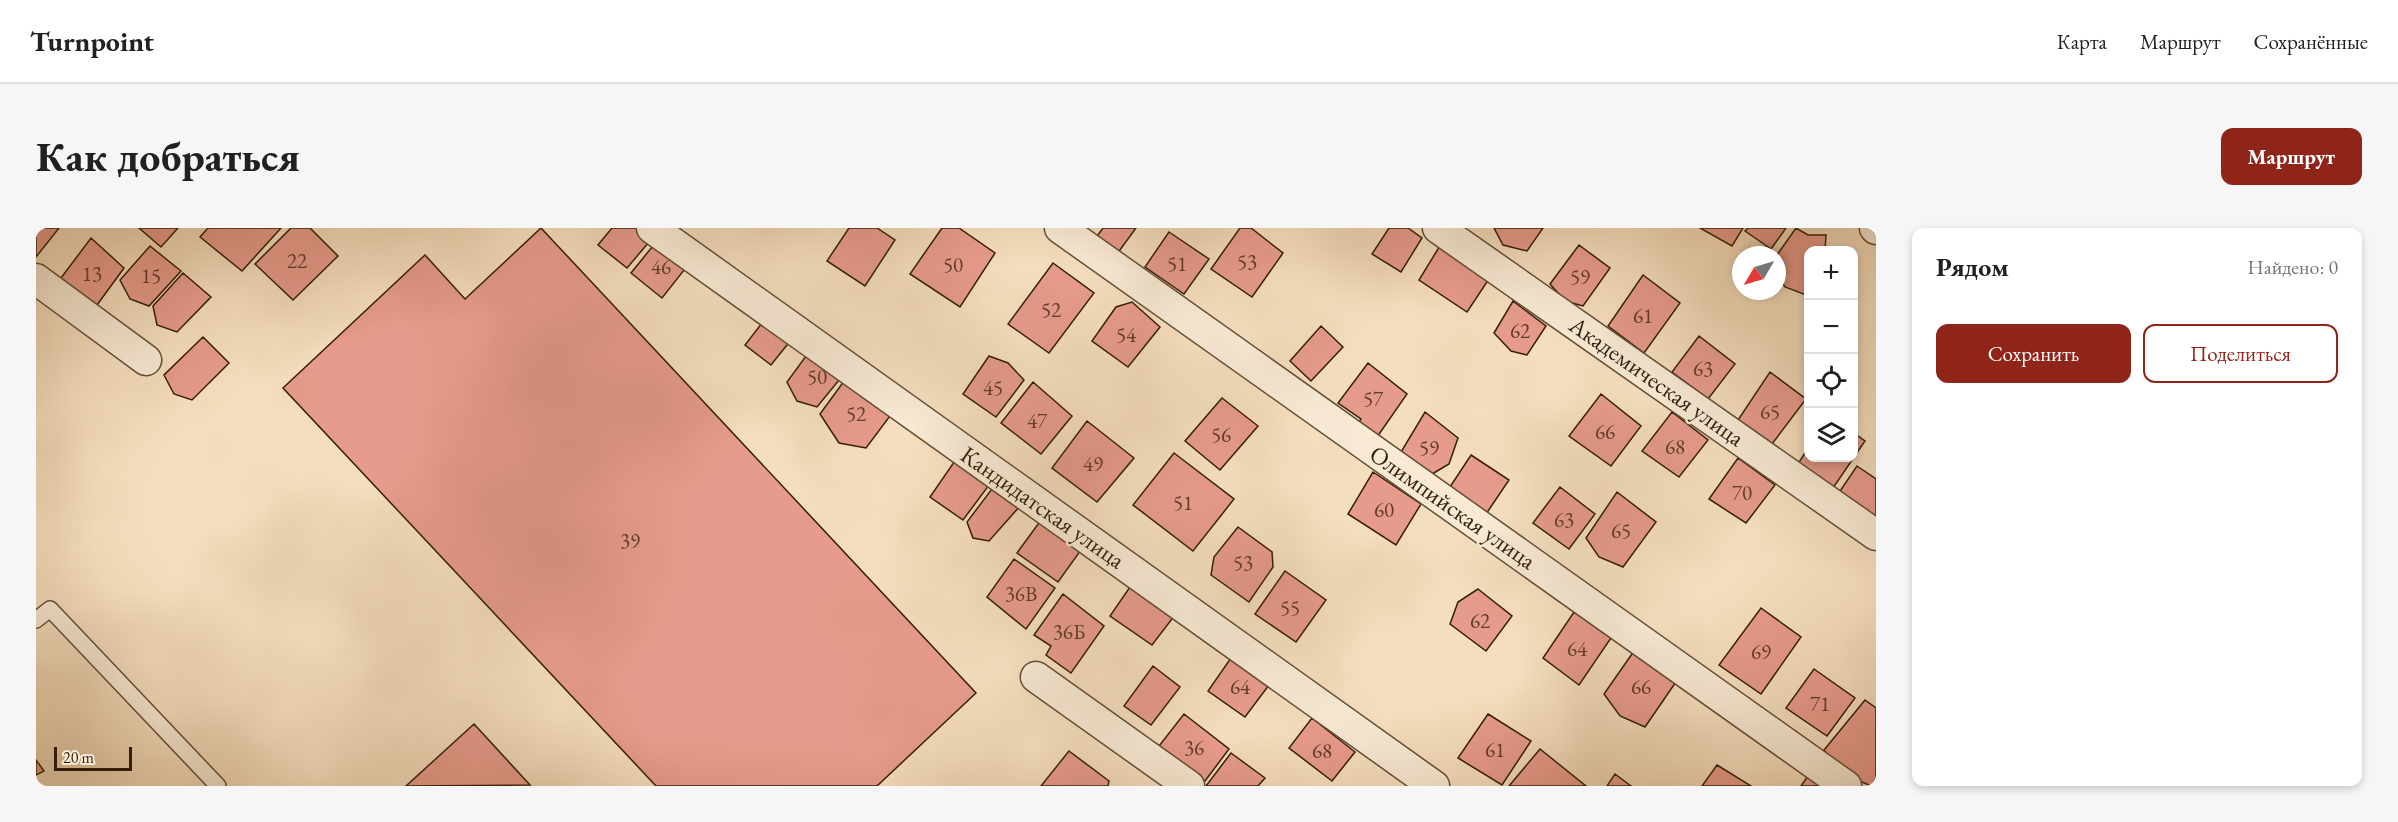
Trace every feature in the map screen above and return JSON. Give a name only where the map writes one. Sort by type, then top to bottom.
[{"type":"street","name":"Кандидатская улица","points":[[652,228],[1434,786]]},
{"type":"street","name":"Олимпийская улица","points":[[1060,228],[1846,786]]},
{"type":"street","name":"Академическая улица","points":[[1438,228],[1876,535]]},
{"type":"street","points":[[36,279],[146,360]]},
{"type":"street","points":[[1036,677],[1175,782]]},
{"type":"lane","points":[[36,620],[50,609],[218,786]]},
{"type":"building","points":[[36,228],[59,228],[36,257]]},
{"type":"building","points":[[139,228],[178,228],[161,247]]},
{"type":"building","points":[[208,228],[281,228],[242,271],[200,237]]},
{"type":"building","points":[[291,228],[310,228],[338,256],[293,300],[255,264]]},
{"type":"building","points":[[541,228],[976,693],[877,786],[656,786],[283,388],[425,255],[465,299]]},
{"type":"building","points":[[612,228],[660,229],[627,268],[598,245]]},
{"type":"building","points":[[849,228],[877,228],[895,240],[865,286],[827,261]]},
{"type":"building","points":[[942,228],[959,228],[995,253],[960,307],[910,274]]},
{"type":"building","points":[[1103,228],[1136,228],[1117,254],[1095,239]]},
{"type":"building","points":[[1240,228],[1251,228],[1283,253],[1252,297],[1211,269]]},
{"type":"building","points":[[1389,228],[1408,228],[1422,238],[1401,272],[1372,254]]},
{"type":"building","points":[[1494,228],[1543,228],[1527,251],[1503,245]]},
{"type":"building","points":[[1700,228],[1743,228],[1732,246]]},
{"type":"building","points":[[1748,228],[1786,228],[1773,246],[1767,246],[1745,231]]},
{"type":"building","points":[[1796,228],[1808,235],[1826,235],[1825,246],[1804,246],[1804,294],[1786,287],[1786,246],[1783,246]]},
{"type":"building","points":[[1169,232],[1209,259],[1184,294],[1145,267]]},
{"type":"building","points":[[661,236],[692,260],[662,298],[631,273]]},
{"type":"building","points":[[91,238],[124,268],[97,305],[80,306],[67,297],[61,278]]},
{"type":"building","points":[[1441,244],[1489,279],[1467,312],[1419,280]]},
{"type":"building","points":[[1579,245],[1610,268],[1583,306],[1565,301],[1550,284]]},
{"type":"building","points":[[150,246],[181,271],[149,306],[130,299],[120,280]]},
{"type":"building","points":[[1053,263],[1094,293],[1049,353],[1008,324]]},
{"type":"building","points":[[183,273],[211,297],[177,332],[157,325],[153,306]]},
{"type":"building","points":[[1643,275],[1680,303],[1644,353],[1608,326]]},
{"type":"building","points":[[1513,301],[1546,326],[1527,355],[1511,351],[1494,333]]},
{"type":"building","points":[[1132,302],[1160,327],[1128,367],[1092,341],[1116,307]]},
{"type":"building","points":[[773,309],[799,330],[771,365],[745,345]]},
{"type":"building","points":[[1321,326],[1343,347],[1311,381],[1290,361]]},
{"type":"building","points":[[1699,336],[1735,364],[1708,399],[1672,372]]},
{"type":"building","points":[[203,337],[229,363],[192,400],[174,394],[164,375]]},
{"type":"building","points":[[817,341],[848,369],[817,407],[797,401],[787,382]]},
{"type":"building","points":[[989,356],[1008,363],[1024,380],[996,417],[963,394]]},
{"type":"building","points":[[1368,363],[1407,394],[1375,440],[1355,428],[1361,419],[1338,403]]},
{"type":"building","points":[[1770,372],[1804,398],[1804,402],[1769,448],[1736,423]]},
{"type":"building","points":[[847,377],[893,412],[866,448],[839,443],[820,414]]},
{"type":"building","points":[[1033,382],[1072,416],[1041,454],[1001,423]]},
{"type":"building","points":[[1601,394],[1641,426],[1611,466],[1569,436]]},
{"type":"building","points":[[1222,398],[1258,426],[1220,470],[1185,441]]},
{"type":"building","points":[[1425,412],[1458,438],[1449,464],[1427,477],[1398,457]]},
{"type":"building","points":[[1672,412],[1708,440],[1679,477],[1642,451]]},
{"type":"building","points":[[1087,421],[1134,458],[1097,502],[1052,468]]},
{"type":"building","points":[[1858,436],[1865,441],[1858,451]]},
{"type":"building","points":[[961,452],[995,477],[963,520],[930,497]]},
{"type":"building","points":[[1174,453],[1234,499],[1193,551],[1133,505]]},
{"type":"building","points":[[1804,454],[1804,462],[1850,462],[1831,491],[1796,467]]},
{"type":"building","points":[[1471,455],[1509,480],[1484,517],[1446,493]]},
{"type":"building","points":[[1738,458],[1775,485],[1746,523],[1709,499]]},
{"type":"building","points":[[1857,466],[1876,479],[1876,516],[1872,522],[1836,497]]},
{"type":"building","points":[[1373,472],[1421,504],[1396,545],[1348,514]]},
{"type":"building","points":[[995,485],[1020,506],[989,541],[973,538],[967,522]]},
{"type":"building","points":[[1560,487],[1595,514],[1569,549],[1533,523]]},
{"type":"building","points":[[1617,492],[1656,522],[1623,567],[1599,557],[1586,538]]},
{"type":"building","points":[[1041,520],[1081,550],[1058,582],[1017,553]]},
{"type":"building","points":[[1238,527],[1272,552],[1273,567],[1249,602],[1211,575],[1214,557]]},
{"type":"building","points":[[1014,559],[1055,588],[1026,629],[987,597]]},
{"type":"building","points":[[1285,571],[1326,600],[1296,642],[1255,614]]},
{"type":"building","points":[[1132,584],[1175,615],[1152,645],[1110,616]]},
{"type":"building","points":[[1478,589],[1512,616],[1486,651],[1450,624],[1458,602]]},
{"type":"building","points":[[1063,594],[1104,626],[1071,673],[1046,655],[1051,646],[1034,635]]},
{"type":"building","points":[[1761,608],[1801,637],[1761,694],[1719,665]]},
{"type":"building","points":[[1574,612],[1611,638],[1579,685],[1543,658]]},
{"type":"building","points":[[1634,651],[1678,679],[1645,727],[1620,716],[1604,694]]},
{"type":"building","points":[[1233,655],[1272,681],[1245,717],[1208,691]]},
{"type":"building","points":[[1153,666],[1180,687],[1151,725],[1124,706]]},
{"type":"building","points":[[1814,669],[1855,698],[1827,736],[1786,708]]},
{"type":"building","points":[[1865,700],[1876,708],[1876,779],[1871,786],[1841,773],[1824,750]]},
{"type":"building","points":[[1184,714],[1229,749],[1205,781],[1159,746]]},
{"type":"building","points":[[1488,714],[1531,741],[1502,785],[1458,758]]},
{"type":"building","points":[[1312,718],[1355,752],[1332,781],[1289,748]]},
{"type":"building","points":[[474,724],[530,785],[406,786]]},
{"type":"building","points":[[1540,749],[1586,786],[1509,786]]},
{"type":"building","points":[[1069,751],[1109,781],[1108,786],[1041,786]]},
{"type":"building","points":[[1231,753],[1265,778],[1258,786],[1206,786]]},
{"type":"building","points":[[36,760],[44,771],[36,775]]},
{"type":"building","points":[[1717,765],[1751,786],[1702,786]]},
{"type":"building","points":[[1810,773],[1829,786],[1801,786]]},
{"type":"building","points":[[1615,774],[1631,786],[1607,786]]}]
